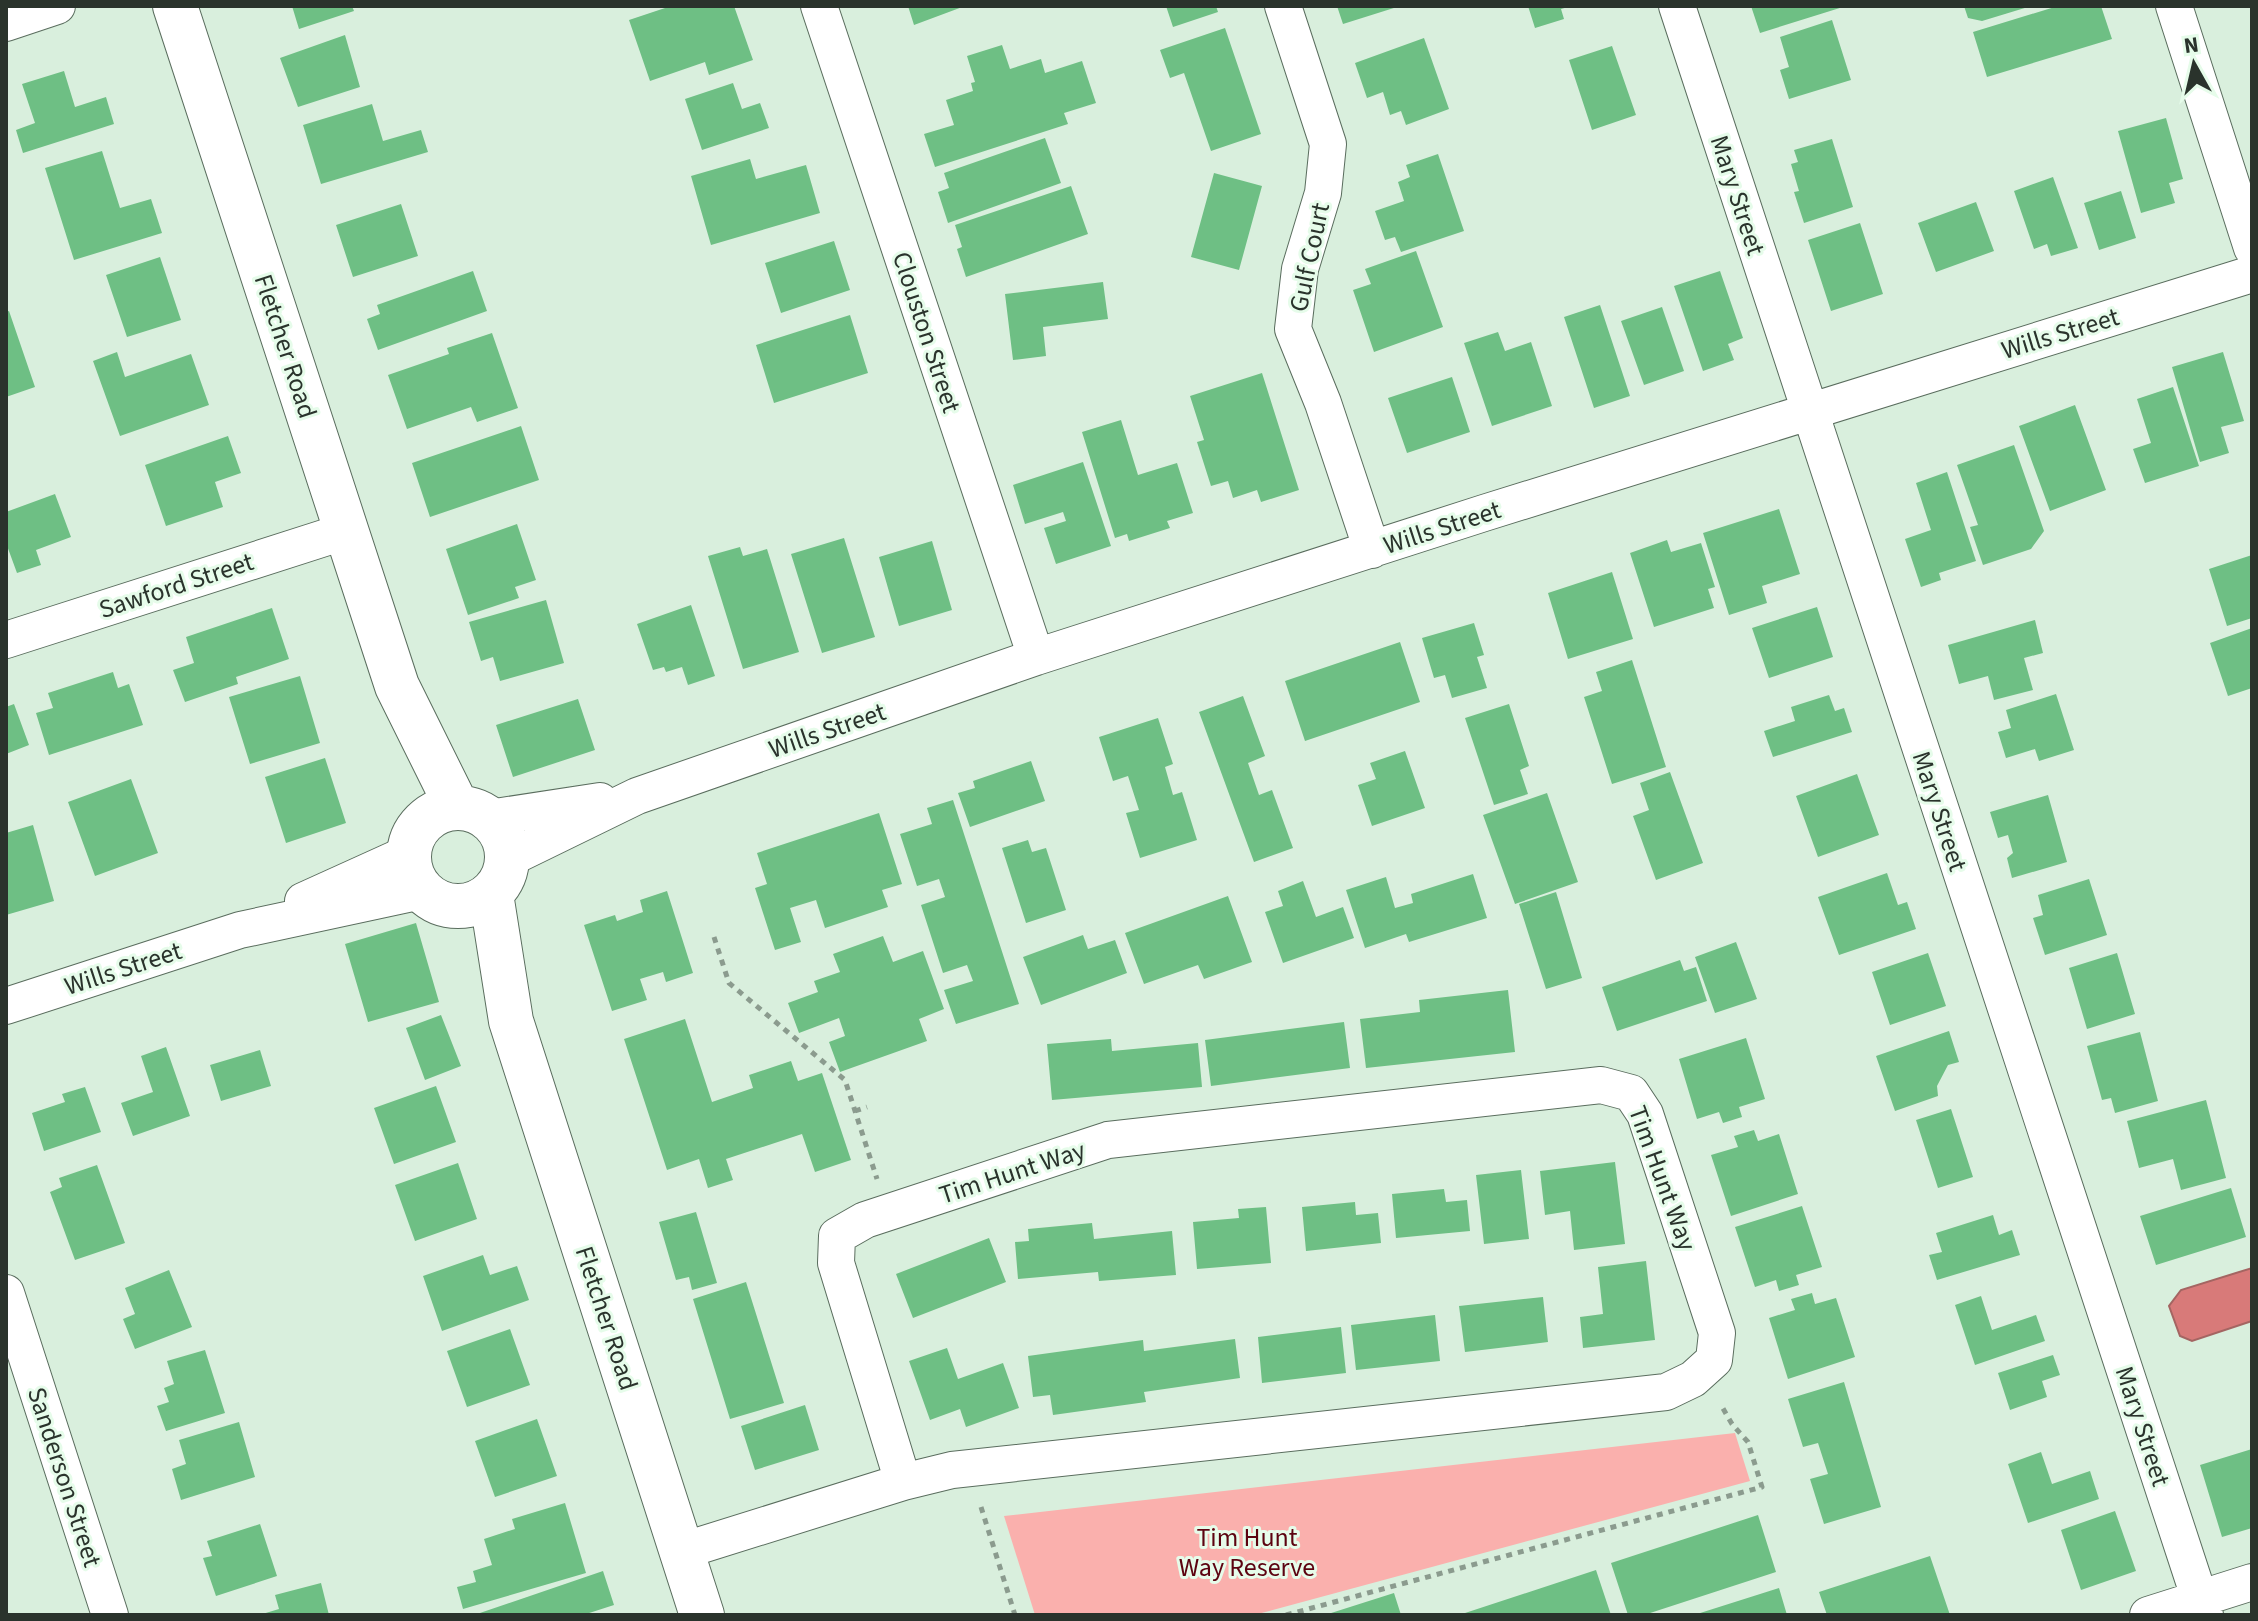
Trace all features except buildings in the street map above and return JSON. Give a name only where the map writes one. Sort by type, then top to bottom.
[{"type":"street","points":[[6,23],[57,6]]},
{"type":"street","name":"Fletcher Road","points":[[175,6],[397,686],[511,1021],[702,1615]]},
{"type":"street","name":"Clouston Street","points":[[819,6],[1036,657]]},
{"type":"street","name":"Gulf Court","points":[[1283,6],[1328,144],[1323,193],[1300,269],[1293,329],[1323,403],[1372,550]]},
{"type":"street","name":"Mary Street","points":[[1677,6],[2202,1606]]},
{"type":"street","points":[[2174,6],[2252,248]]},
{"type":"street","name":"Wills Street","points":[[6,1006],[637,796],[1036,657],[1809,411],[2252,274]]},
{"type":"street","name":"Sawford Street","points":[[6,640],[346,531]]},
{"type":"street","name":"Tim Hunt Way","points":[[682,1551],[903,1482],[952,1470],[1666,1392],[1693,1379],[1714,1360],[1717,1333],[1645,1114],[1631,1093],[1601,1085],[1108,1140],[865,1220],[837,1236],[836,1263],[903,1482]]},
{"type":"street","name":"Sanderson Street","points":[[6,1293],[110,1615]]},
{"type":"street","points":[[2148,1615],[2202,1606],[2252,1582]]},
{"type":"path","points":[[714,937],[729,983],[845,1080],[888,1213]]},
{"type":"path","points":[[855,1111],[867,1107]]},
{"type":"path","points":[[1286,1615],[1762,1487],[1748,1442],[1732,1424]]},
{"type":"path","points":[[981,1507],[1015,1615]]},
{"type":"green space","name":"Tim Hunt Way Reserve","points":[[1735,1433],[1750,1481],[1254,1615],[1035,1615],[1004,1516]]},
{"type":"shaded area","points":[[2252,1268],[2252,1321],[2192,1341],[2180,1336],[2169,1306],[2181,1290]]}]
